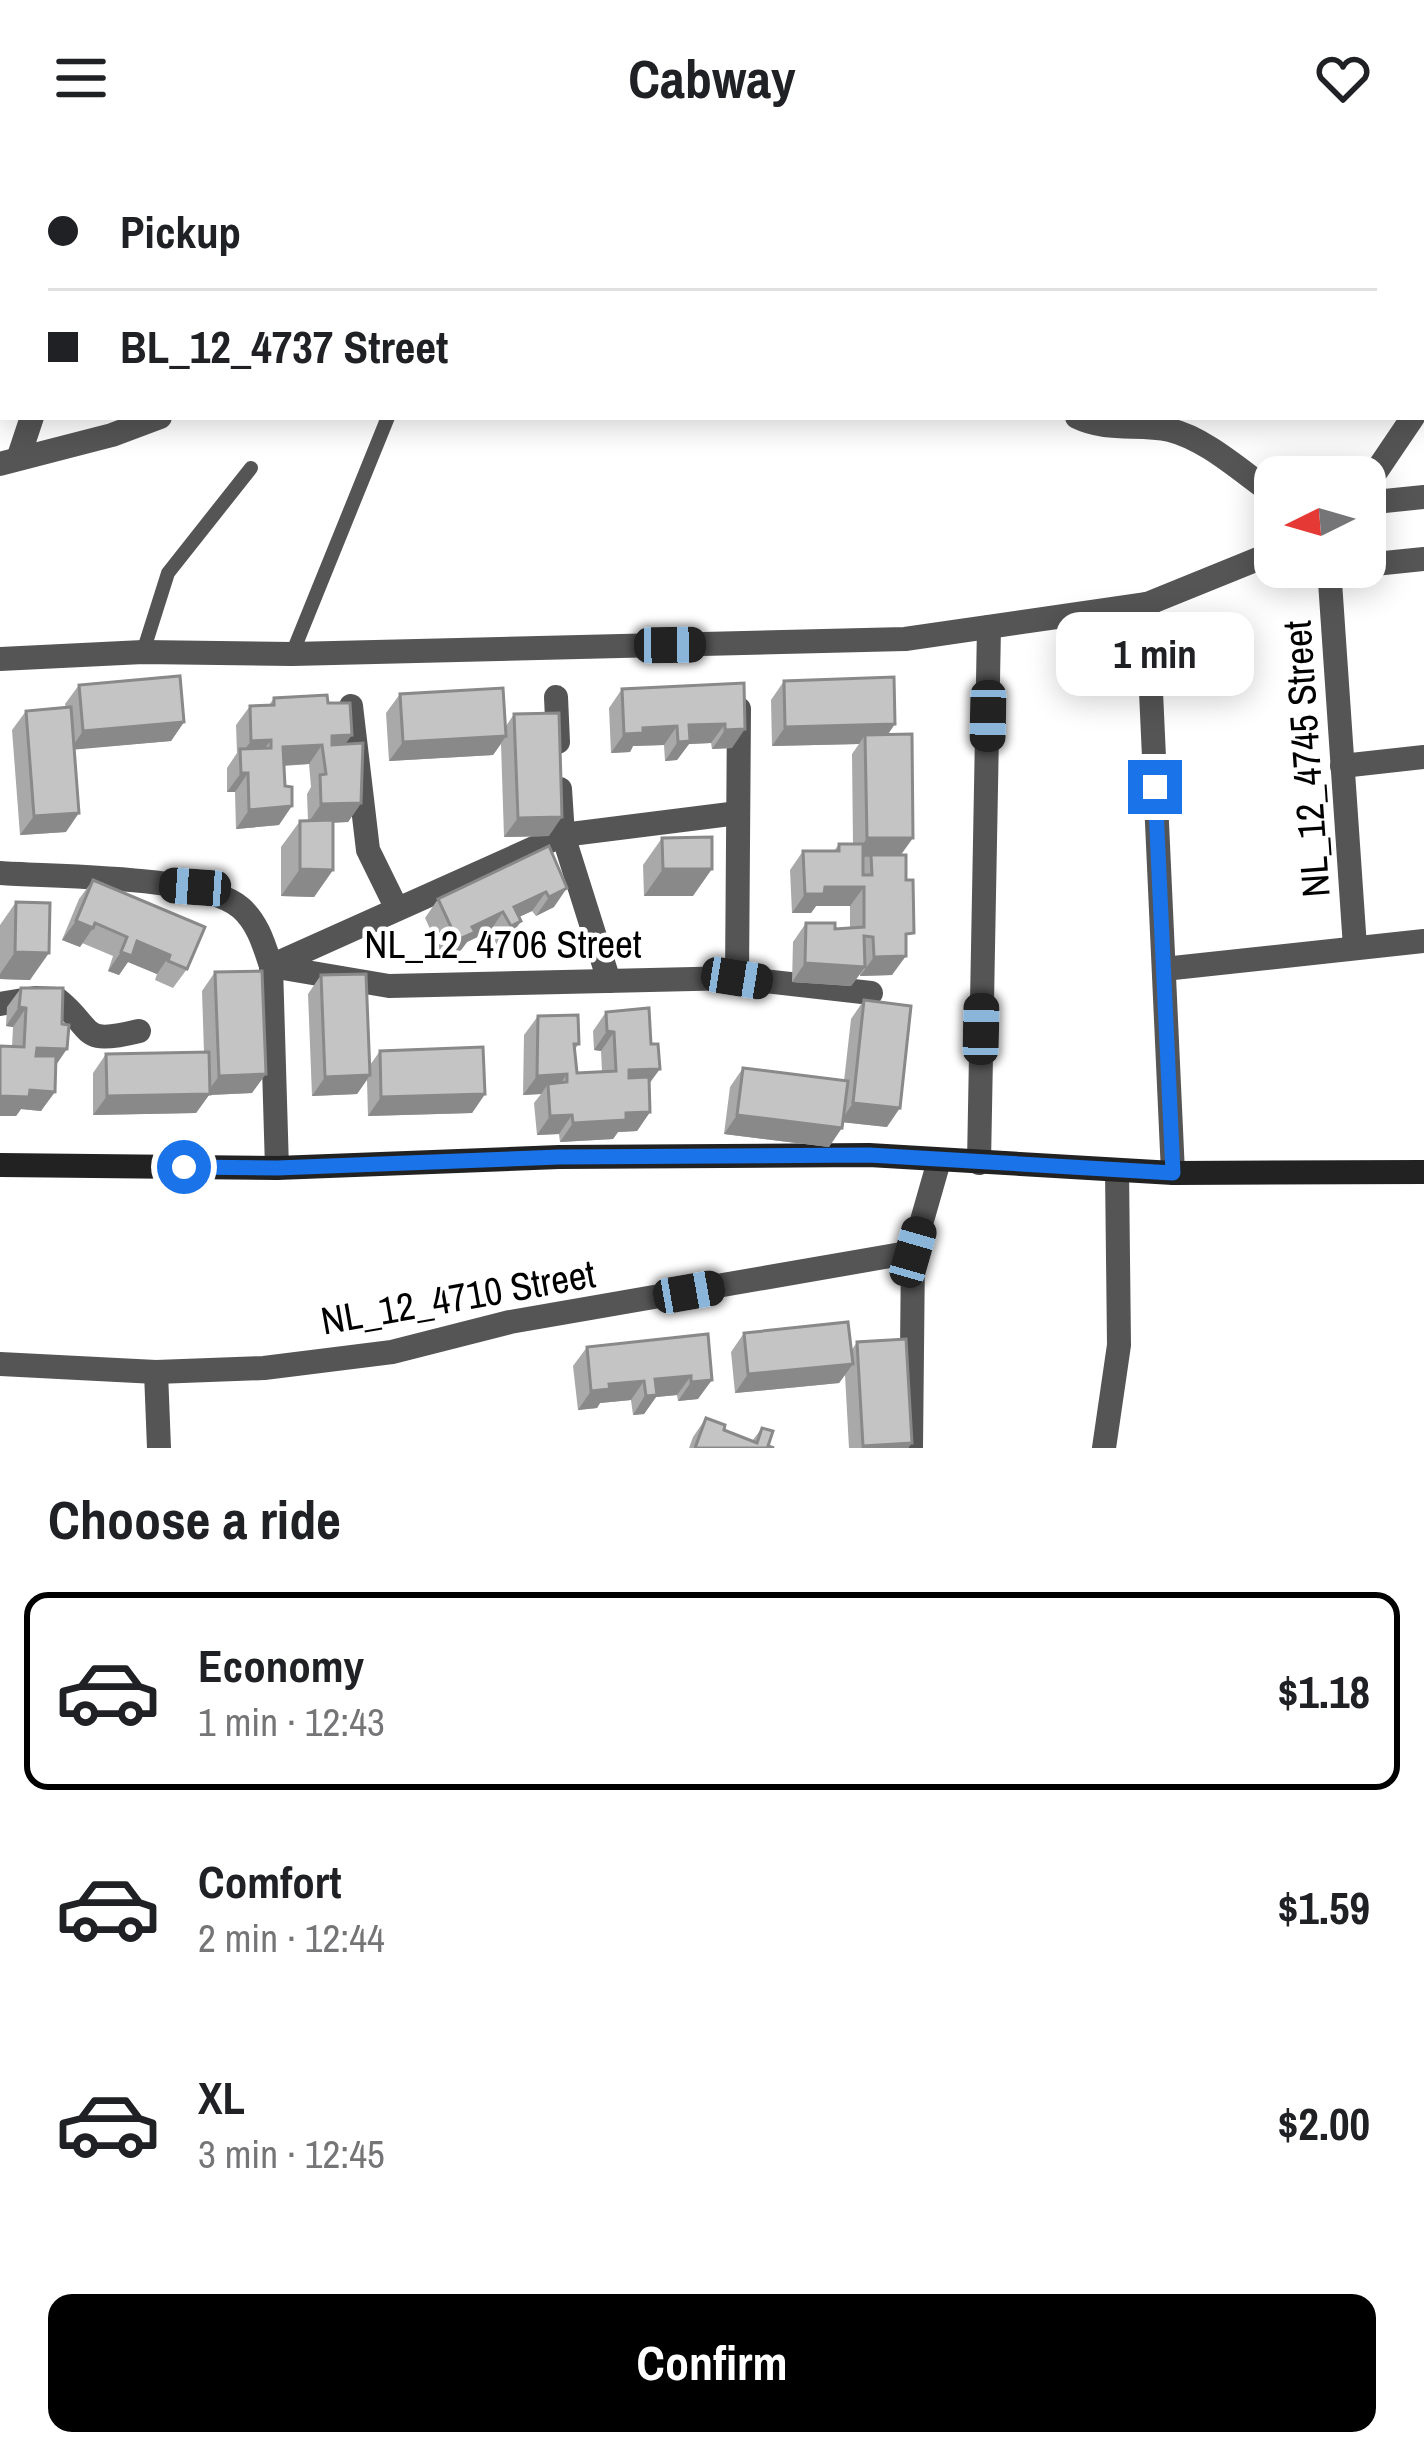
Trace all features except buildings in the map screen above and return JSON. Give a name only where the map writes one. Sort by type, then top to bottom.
[{"type":"street","points":[[9,460],[30,420]]},
{"type":"street","points":[[9,460],[112,435],[152,420]]},
{"type":"street","points":[[1386,457],[1411,420]]},
{"type":"street","points":[[1113,423],[1168,429],[1190,438],[1254,481]]},
{"type":"street","points":[[1386,501],[1424,497]]},
{"type":"street","points":[[1386,563],[1424,559]]},
{"type":"street","points":[[0,659],[143,652],[292,654],[905,639],[1147,604],[1254,561]]},
{"type":"street","name":"NL_12_4745 Street","points":[[1332,588],[1355,946]]},
{"type":"street","points":[[1147,604],[1173,1173]]},
{"type":"street","points":[[979,1163],[989,627]]},
{"type":"street","points":[[737,978],[739,689]]},
{"type":"street","points":[[556,697],[563,835],[609,981]]},
{"type":"street","name":"NL_12_4706 Street","points":[[351,706],[368,850],[396,907]]},
{"type":"street","points":[[1342,766],[1424,757]]},
{"type":"street","name":"NL_12_4706 Street","points":[[271,966],[563,835],[738,813]]},
{"type":"street","points":[[0,873],[213,892],[246,912],[271,966],[277,1168]]},
{"type":"street","points":[[1164,969],[1424,941]]},
{"type":"street","name":"NL_12_4706 Street","points":[[271,966],[389,986],[737,978],[871,993]]},
{"type":"street","points":[[0,1004],[57,999],[94,1036],[139,1031]]},
{"type":"street","points":[[0,1165],[277,1168],[583,1157],[869,1155],[1173,1173],[1424,1172]]},
{"type":"street","points":[[911,1448],[913,1252],[939,1160]]},
{"type":"street","points":[[1103,1448],[1119,1345],[1117,1171]]},
{"type":"street","name":"NL_12_4710 Street","points":[[0,1364],[155,1372],[264,1368],[392,1352],[510,1322],[913,1252]]},
{"type":"street","points":[[155,1372],[159,1448]]},
{"type":"lane","points":[[292,654],[387,420]]},
{"type":"lane","points":[[143,652],[168,573],[251,468]]},
{"type":"route","points":[[184,1167],[869,1155],[1173,1173],[1155,787]]}]
